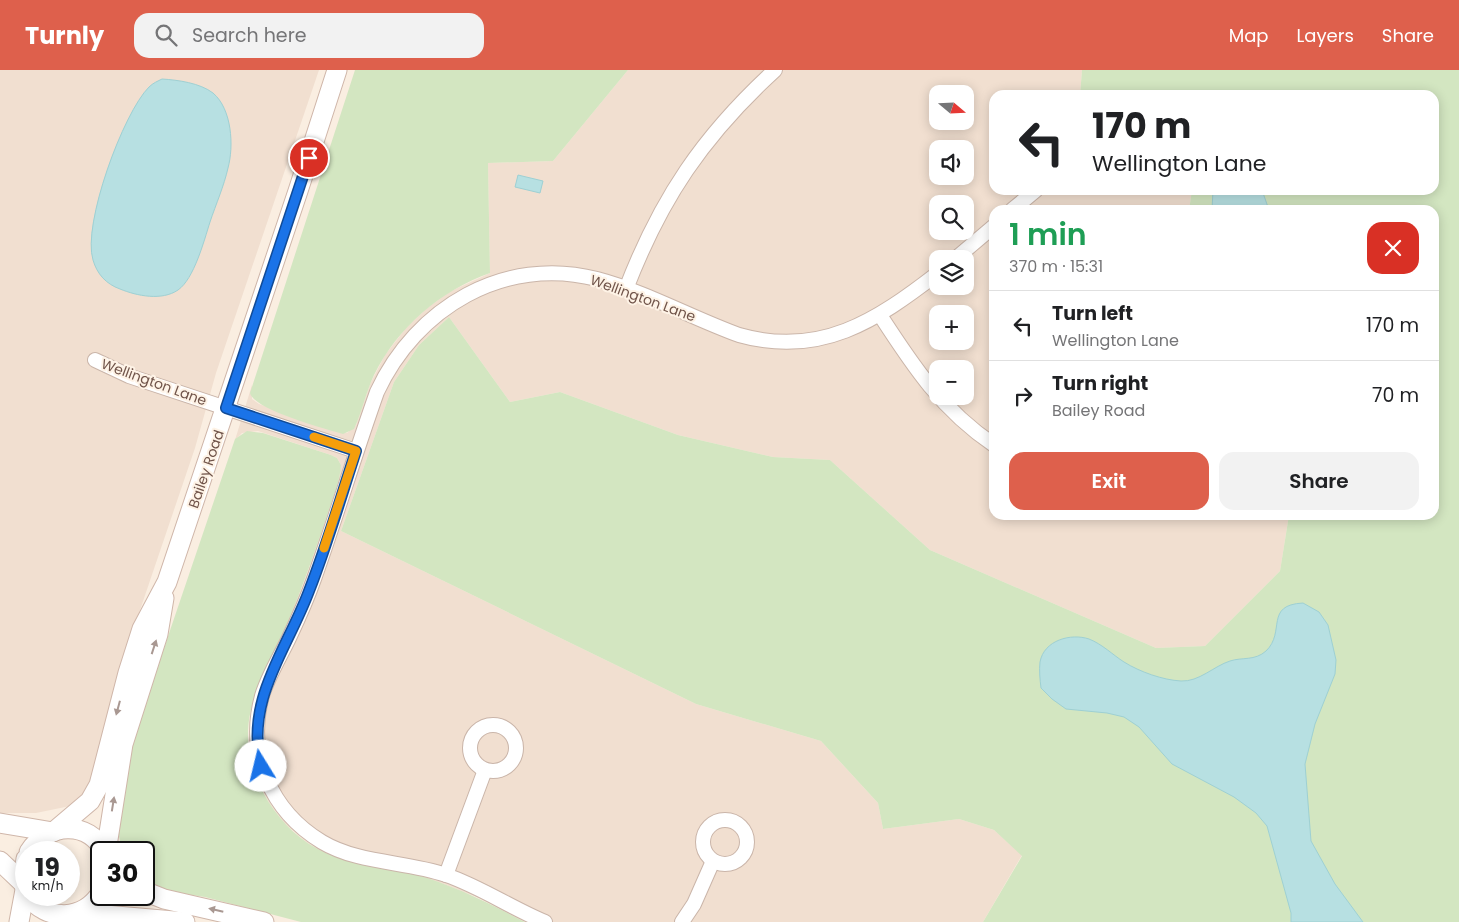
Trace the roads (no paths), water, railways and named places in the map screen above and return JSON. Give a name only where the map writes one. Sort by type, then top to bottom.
[{"type":"main road","name":"Bailey Road","points":[[108,841],[123,744],[158,634],[167,582],[337,70]]},
{"type":"main road","name":"Bailey Road","points":[[39,841],[87,804],[96,791],[128,672],[142,628],[167,582]]},
{"type":"main road","points":[[0,823],[55,830],[67,828],[84,832],[97,841]]},
{"type":"main road","points":[[0,861],[15,878]]},
{"type":"main road","points":[[155,895],[264,922]]},
{"type":"main road","points":[[74,916],[90,905]]},
{"type":"main road","points":[[19,922],[22,906]]},
{"type":"main road","points":[[39,906],[59,915],[185,922]]},
{"type":"street","points":[[626,289],[648,237],[690,162],[723,122],[775,70]]},
{"type":"street","points":[[1018,205],[1030,195]]},
{"type":"street","points":[[966,250],[989,230]]},
{"type":"street","name":"Wellington Lane","points":[[545,922],[446,875],[343,852],[324,843],[306,831],[288,815],[274,796],[264,776],[259,756],[258,716],[262,696],[308,593],[356,451],[377,392],[388,368],[407,342],[425,324],[462,296],[503,279],[541,274],[583,276],[626,289],[739,336],[775,342],[805,342],[832,336],[880,315],[929,280]]},
{"type":"street","points":[[880,315],[907,358],[935,395],[954,414],[989,441]]},
{"type":"street","name":"Wellington Lane","points":[[95,360],[121,373],[356,451]]},
{"type":"street","points":[[446,875],[485,770]]},
{"type":"street","points":[[682,922],[694,904],[713,861]]},
{"type":"water","points":[[162,79],[195,84],[213,93],[224,108],[228,118],[231,149],[224,182],[194,269],[184,285],[178,290],[165,295],[149,296],[127,292],[106,281],[95,265],[91,244],[93,222],[99,197],[117,144],[139,100],[149,87]]},
{"type":"water","points":[[518,175],[543,181],[540,193],[515,187]]},
{"type":"water","points":[[1213,195],[1264,195],[1267,205],[1212,205]]},
{"type":"water","points":[[1303,603],[1319,612],[1328,625],[1336,660],[1335,674],[1315,724],[1305,764],[1311,841],[1335,884],[1363,922],[1291,922],[1291,913],[1267,826],[1256,813],[1234,797],[1172,764],[1139,727],[1124,717],[1107,713],[1066,709],[1041,688],[1040,662],[1043,654],[1047,648],[1059,640],[1074,637],[1089,639],[1130,666],[1144,672],[1167,679],[1188,681],[1230,661],[1253,658],[1262,654],[1272,644],[1279,614],[1291,605]]}]
